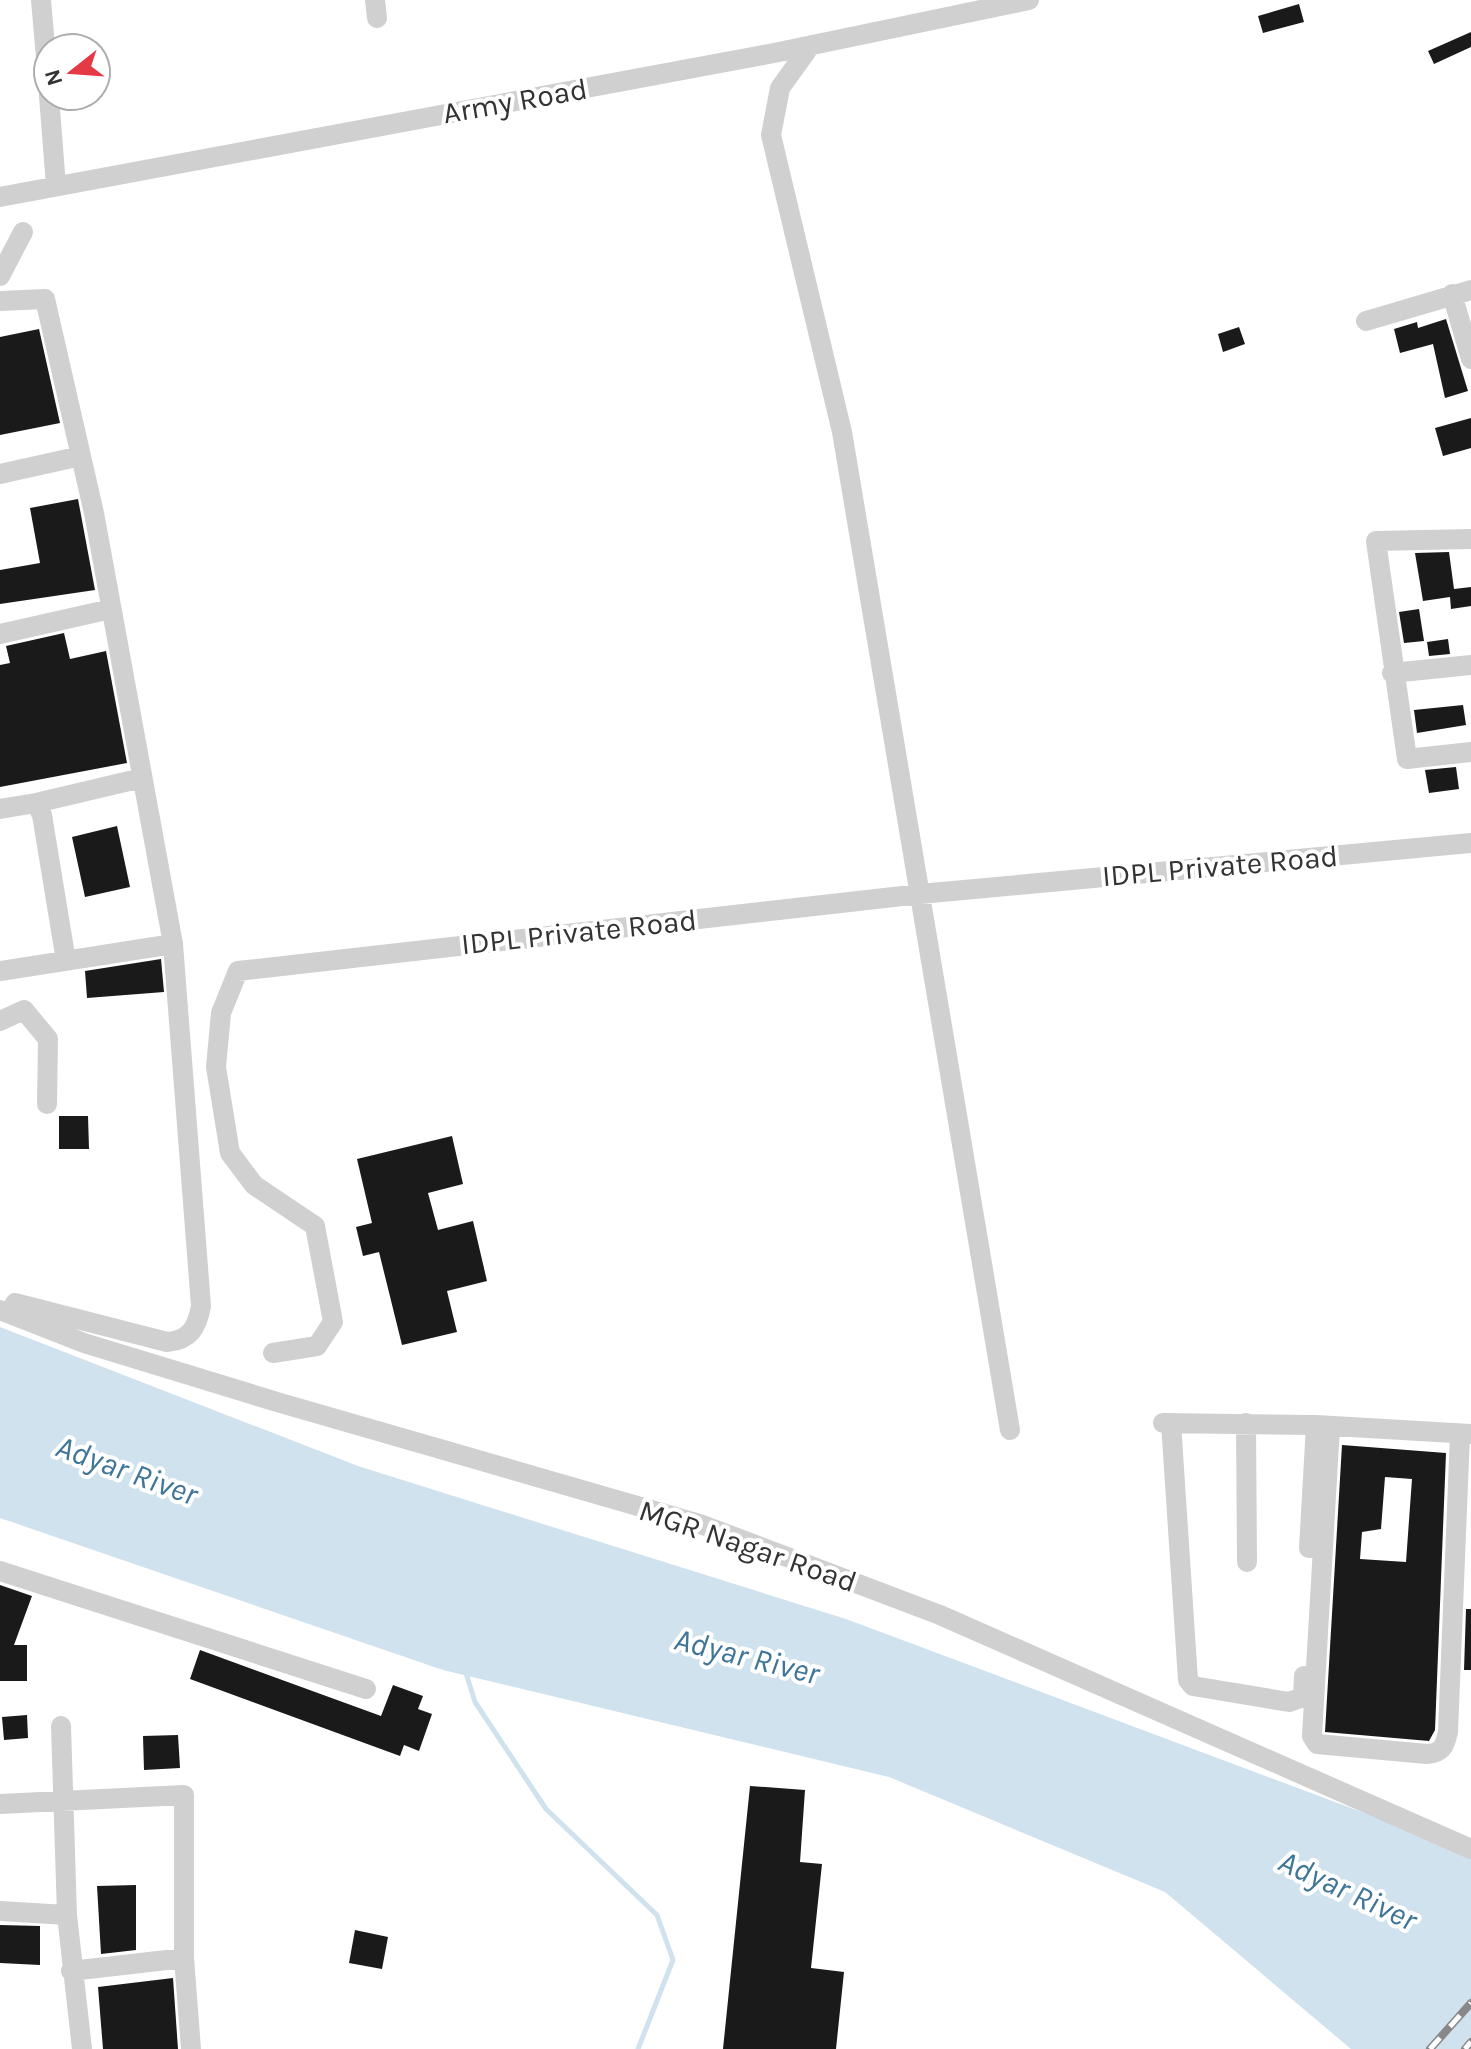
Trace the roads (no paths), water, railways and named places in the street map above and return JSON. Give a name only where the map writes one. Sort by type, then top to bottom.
[{"type":"street","points":[[41,0],[44,32]]},
{"type":"street","name":"Army Road","points":[[0,197],[811,45],[1029,0]]},
{"type":"street","points":[[811,45],[780,88],[771,135],[842,432],[1010,1430]]},
{"type":"street","points":[[50,112],[56,186]]},
{"type":"street","points":[[0,276],[23,232]]},
{"type":"street","points":[[1366,321],[1461,292],[1471,359]]},
{"type":"street","points":[[0,301],[45,299],[81,456],[173,944],[201,1306],[193,1332],[182,1341],[167,1342],[63,1317],[0,1297]]},
{"type":"street","points":[[0,474],[81,456]]},
{"type":"street","points":[[1471,539],[1376,541],[1392,673],[1407,759],[1471,752]]},
{"type":"street","points":[[0,634],[111,609]]},
{"type":"street","points":[[1392,673],[1471,665]]},
{"type":"street","points":[[0,809],[142,778]]},
{"type":"street","points":[[36,803],[42,815],[66,961]]},
{"type":"street","name":"IDPL Private Road","points":[[273,1353],[317,1346],[333,1322],[315,1226],[254,1185],[230,1153],[216,1067],[221,1013],[238,971],[920,894],[1471,843]]},
{"type":"street","points":[[0,971],[173,944]]},
{"type":"street","points":[[0,1021],[24,1010],[48,1039],[47,1104]]},
{"type":"street","name":"MGR Nagar Road","points":[[0,1310],[84,1343],[700,1524],[940,1615],[1471,1849]]},
{"type":"street","points":[[1323,1426],[1303,1697],[1289,1702],[1193,1686],[1188,1680],[1167,1423],[1246,1423],[1323,1426],[1466,1434],[1448,1732],[1446,1745],[1437,1753],[1317,1744],[1312,1736],[1323,1426]]},
{"type":"street","points":[[1246,1423],[1247,1562]]},
{"type":"street","points":[[0,1571],[366,1689]]},
{"type":"street","points":[[61,1726],[67,1915],[82,2049]]},
{"type":"street","points":[[0,1804],[184,1795],[184,1958],[191,2049]]},
{"type":"street","points":[[0,1911],[67,1915]]},
{"type":"street","points":[[71,1971],[184,1958]]},
{"type":"water","name":"Adyar River","points":[[0,1327],[358,1466],[846,1619],[1426,1836],[1471,1859],[1471,2049],[1351,2049],[1165,1892],[889,1777],[443,1670],[0,1518]]},
{"type":"waterway","points":[[465,1670],[475,1702],[546,1809],[657,1915],[673,1960],[638,2049]]},
{"type":"railway","points":[[1430,2049],[1471,2003]]},
{"type":"railway","points":[[1465,2049],[1471,2042]]}]
